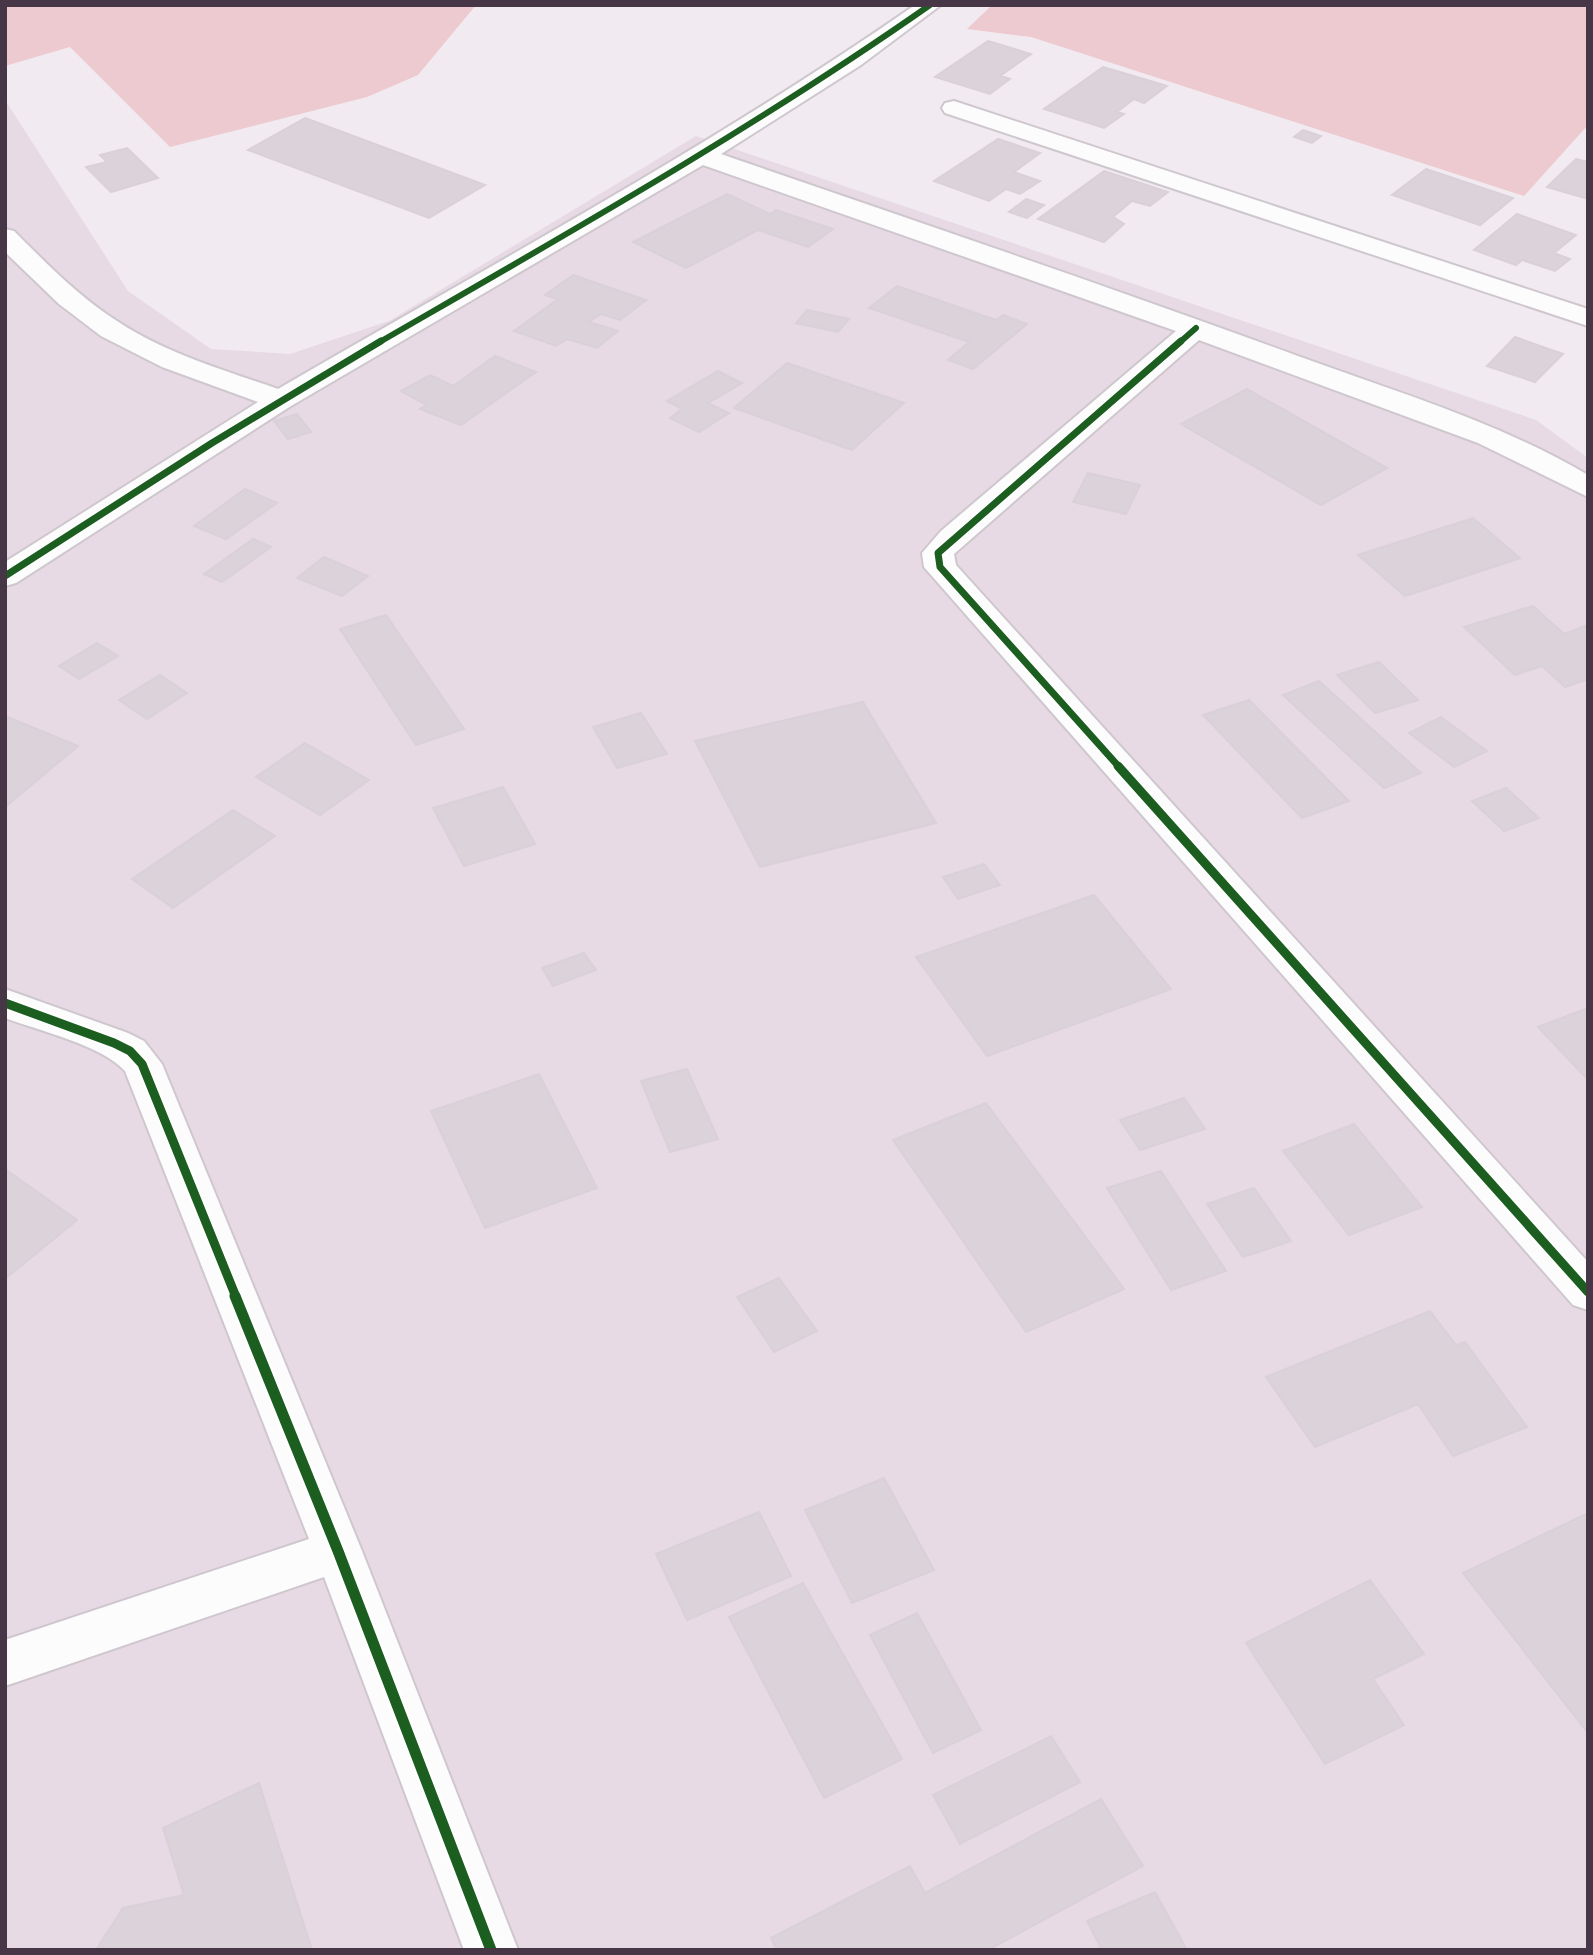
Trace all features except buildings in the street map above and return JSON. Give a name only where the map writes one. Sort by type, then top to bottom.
[{"type":"street","points":[[5,576],[280,400],[704,157],[870,49],[930,5]]},
{"type":"street","points":[[954,108],[1588,318]]},
{"type":"street","points":[[704,157],[1196,328],[1549,463],[1588,488]]},
{"type":"street","points":[[5,237],[58,290],[110,329],[158,355],[280,400]]},
{"type":"street","points":[[1196,328],[952,538],[938,553],[940,568],[1588,1292]]},
{"type":"street","points":[[5,1003],[114,1043],[130,1051],[142,1064],[338,1551],[491,1950]]},
{"type":"street","points":[[5,1663],[338,1551]]},
{"type":"shaded area","points":[[5,5],[476,5],[418,75],[367,97],[170,147],[70,47],[5,66]]},
{"type":"shaded area","points":[[992,5],[1588,5],[1588,125],[1524,196],[1031,37],[967,29]]},
{"type":"shaded area","points":[[5,100],[128,291],[211,349],[290,354],[389,321],[696,136],[1536,420],[1588,458],[1588,1950],[5,1950]]},
{"type":"cycle path","points":[[5,576],[281,400],[610,210],[773,112],[930,5]]},
{"type":"cycle path","points":[[1196,328],[952,538],[938,553],[940,567],[1588,1292]]},
{"type":"cycle path","points":[[5,1003],[114,1043],[130,1051],[142,1064],[338,1551],[491,1950]]}]
